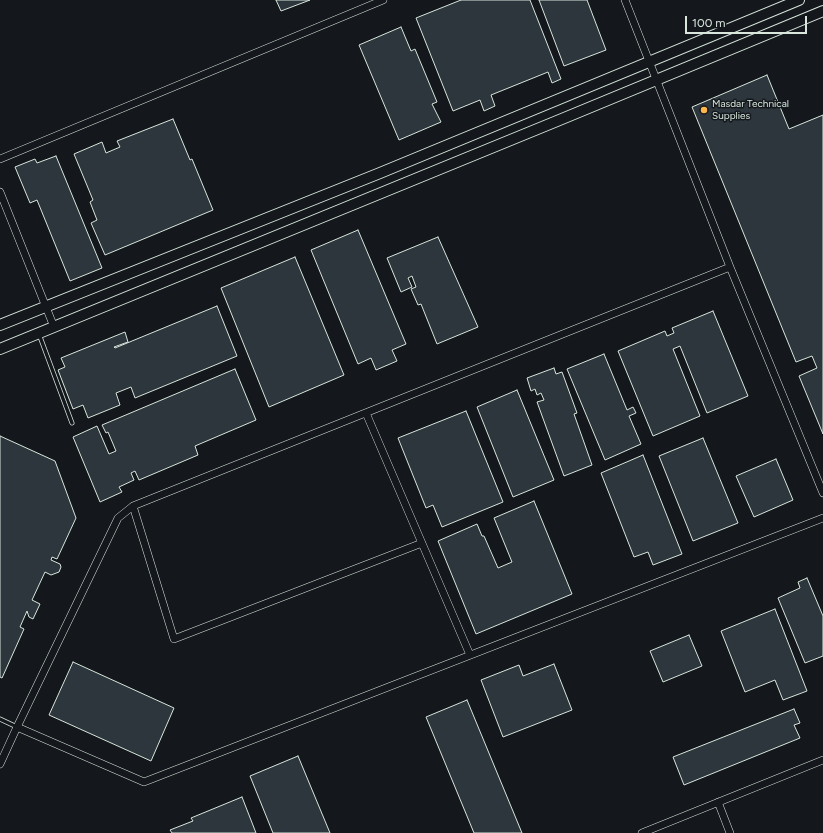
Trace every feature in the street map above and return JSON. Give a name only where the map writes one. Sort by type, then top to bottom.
[{"type":"main road","points":[[0,325],[380,173],[799,0]]},
{"type":"main road","points":[[0,349],[823,11]]},
{"type":"street","points":[[0,159],[383,0]]},
{"type":"street","points":[[625,0],[730,267],[823,494]]},
{"type":"street","points":[[0,192],[54,327]]},
{"type":"street","points":[[0,764],[118,518],[133,506],[730,267]]},
{"type":"street","points":[[366,413],[470,655]]},
{"type":"street","points":[[133,506],[174,639],[422,543]]},
{"type":"street","points":[[17,727],[144,782],[823,518]]},
{"type":"street","points":[[642,833],[823,760]]},
{"type":"street","points":[[718,802],[730,833]]},
{"type":"lane","points":[[39,334],[72,423]]},
{"type":"lane","points":[[0,719],[17,727]]},
{"type":"building","points":[[276,0],[310,0],[281,11]]},
{"type":"building","points":[[461,0],[530,0],[561,79],[552,83],[548,72],[491,95],[495,106],[484,111],[480,100],[453,111],[416,18]]},
{"type":"building","points":[[539,0],[587,0],[606,50],[564,66]]},
{"type":"building","points":[[401,27],[411,51],[415,49],[437,102],[432,104],[441,122],[399,140],[359,45]]},
{"type":"building","points":[[767,75],[789,129],[823,115],[823,434],[799,376],[817,368],[812,356],[796,362],[692,107]]},
{"type":"building","points":[[173,119],[190,160],[192,159],[213,210],[105,255],[91,223],[97,220],[90,202],[93,200],[74,154],[102,142],[106,153],[120,147],[117,141]]},
{"type":"building","points":[[56,156],[102,268],[70,281],[37,200],[30,203],[15,167],[35,159],[37,163]]},
{"type":"building","points":[[358,230],[406,344],[392,350],[397,361],[376,370],[371,358],[358,364],[311,250]]},
{"type":"building","points":[[438,237],[478,327],[437,344],[421,304],[418,305],[411,289],[416,287],[412,276],[408,278],[412,287],[401,292],[387,258]]},
{"type":"building","points":[[295,257],[344,375],[269,407],[221,288]]},
{"type":"building","points":[[217,306],[237,356],[135,398],[131,387],[116,393],[120,405],[88,418],[83,405],[73,409],[58,370],[65,367],[61,358],[125,332],[128,342],[114,347],[115,348]]},
{"type":"building","points":[[713,311],[748,396],[707,413],[680,346],[673,349],[700,416],[653,436],[618,351],[665,331],[667,336],[674,333],[672,328]]},
{"type":"building","points":[[604,354],[627,410],[633,407],[636,413],[629,416],[641,444],[605,460],[567,369]]},
{"type":"building","points":[[554,368],[556,374],[562,372],[577,413],[574,414],[592,465],[564,476],[537,402],[544,400],[541,393],[537,395],[535,389],[531,391],[527,378]]},
{"type":"building","points":[[235,369],[256,420],[195,446],[198,455],[139,480],[135,471],[131,473],[134,480],[119,487],[122,492],[100,502],[73,437],[97,426],[109,454],[116,451],[108,432],[106,433],[102,425]]},
{"type":"building","points":[[517,390],[554,480],[513,497],[477,407]]},
{"type":"building","points":[[466,411],[503,502],[442,527],[433,505],[426,508],[398,438]]},
{"type":"building","points":[[0,436],[55,461],[76,518],[57,559],[52,557],[51,560],[60,564],[61,567],[59,572],[51,575],[45,572],[32,600],[40,604],[33,619],[29,617],[27,611],[20,627],[24,629],[2,678],[0,677]]},
{"type":"building","points":[[703,438],[738,523],[693,541],[659,456]]},
{"type":"building","points":[[643,455],[682,554],[653,565],[648,552],[634,557],[601,473]]},
{"type":"building","points":[[776,459],[793,500],[754,517],[736,476]]},
{"type":"building","points":[[534,501],[572,594],[476,634],[438,541],[477,524],[498,568],[512,562],[494,518]]},
{"type":"building","points":[[807,578],[823,616],[823,656],[805,663],[778,598],[800,588],[798,582]]},
{"type":"building","points":[[775,609],[807,691],[783,700],[775,680],[745,692],[721,631]]},
{"type":"building","points":[[689,635],[702,666],[663,682],[650,651]]},
{"type":"building","points":[[73,662],[174,708],[151,761],[49,715]]},
{"type":"building","points":[[554,664],[572,710],[503,737],[481,680],[519,665],[523,676]]},
{"type":"building","points":[[467,700],[522,833],[474,833],[426,717]]},
{"type":"building","points":[[794,709],[800,723],[794,725],[800,738],[684,785],[673,757]]},
{"type":"building","points":[[298,756],[330,833],[273,833],[250,776]]},
{"type":"building","points":[[242,797],[256,833],[172,833],[170,830],[193,821],[191,818]]},
{"type":"place","name":"Masdar Technical Supplies","points":[[704,110]]}]
